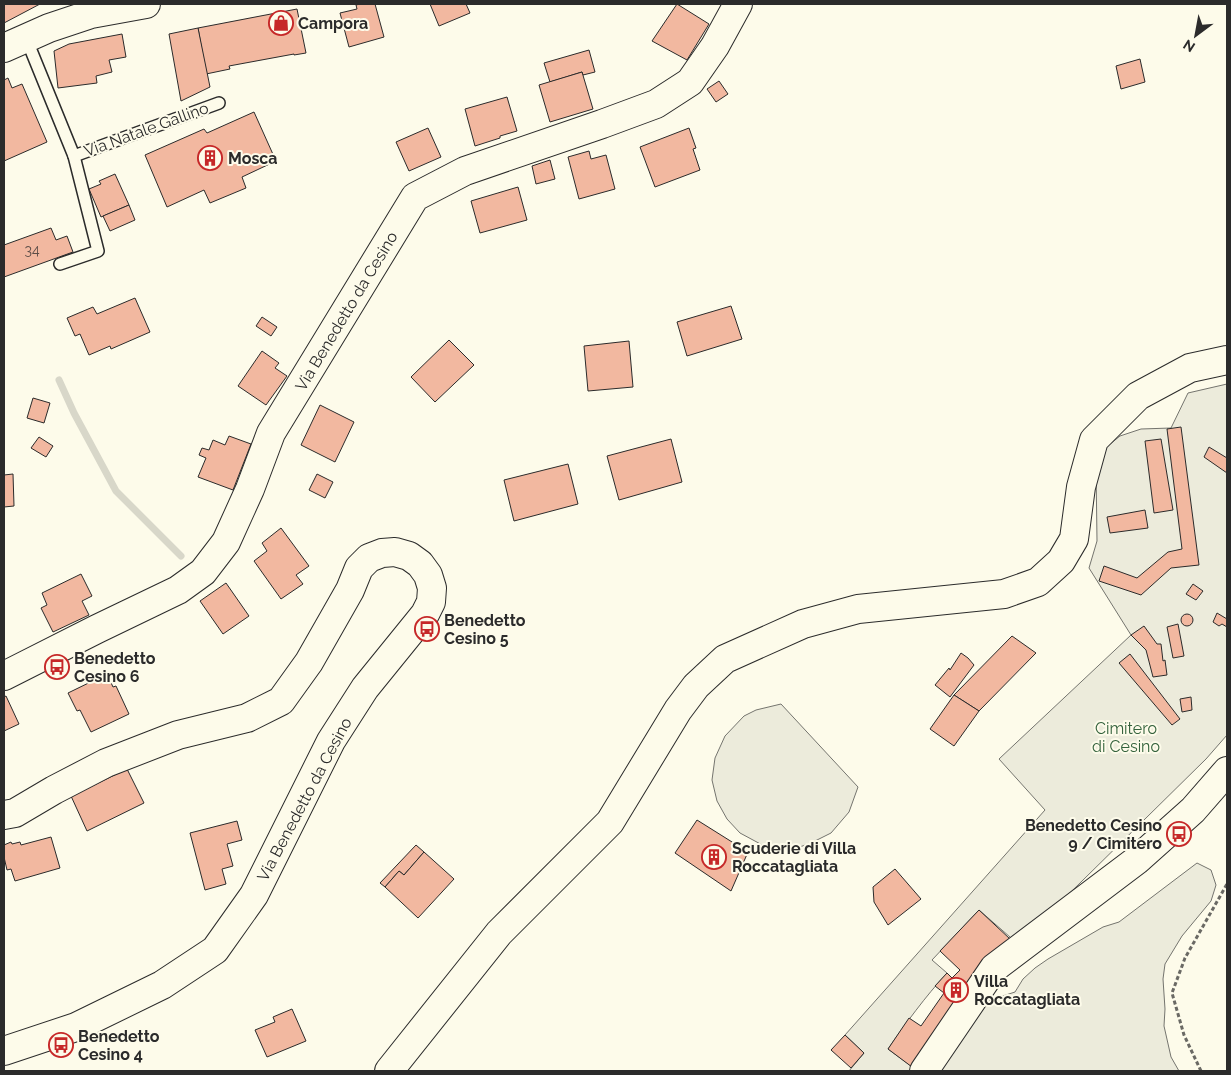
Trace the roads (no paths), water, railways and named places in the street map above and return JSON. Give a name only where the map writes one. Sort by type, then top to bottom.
[{"type":"street","name":"Via Natale Gallino","points":[[15,43],[97,8],[146,4]]},
{"type":"street","name":"Via Benedetto da Cesino","points":[[4,676],[178,590],[203,572],[226,542],[250,489],[271,433],[415,198],[465,171],[656,104],[690,82],[715,46],[738,4]]},
{"type":"street","points":[[389,1071],[500,933],[610,822],[678,710],[696,686],[726,659],[803,624],[858,608],[1004,594],[1038,582],[1061,562],[1074,539],[1081,487],[1094,440],[1138,396],[1190,368],[1227,360]]},
{"type":"street","name":"Via Benedetto da Cesino","points":[[4,815],[15,813],[106,763],[178,735],[247,718],[281,701],[309,662],[350,590],[359,568],[369,558],[382,553],[395,552],[402,554],[420,564],[428,575],[432,588],[430,602],[425,614],[364,688],[336,734],[254,895],[214,950],[162,985],[76,1027],[4,1051]]},
{"type":"street","points":[[924,1071],[994,968],[1137,860],[1193,810],[1227,771]]},
{"type":"lane","name":"Via Natale Gallino","points":[[15,43],[74,156],[98,251],[60,264]]},
{"type":"lane","name":"Via Natale Gallino","points":[[74,156],[219,103]]},
{"type":"waterway","points":[[59,380],[74,413],[116,491],[181,556]]},
{"type":"place","name":"Campora","points":[[281,23]]},
{"type":"place","name":"Mosca","points":[[210,158]]},
{"type":"place","name":"Benedetto Cesino 5","points":[[427,629]]},
{"type":"place","name":"Benedetto Cesino 6","points":[[57,667]]},
{"type":"place","name":"Benedetto Cesino 9 / Cimitero","points":[[1179,834]]},
{"type":"place","name":"Scuderie di Villa Roccatagliata","points":[[714,857]]},
{"type":"place","name":"Villa Roccatagliata","points":[[956,990]]},
{"type":"place","name":"Benedetto Cesino 4","points":[[61,1045]]},
{"type":"park label","name":"Cimitero di Cesino","points":[[1126,737]]}]
